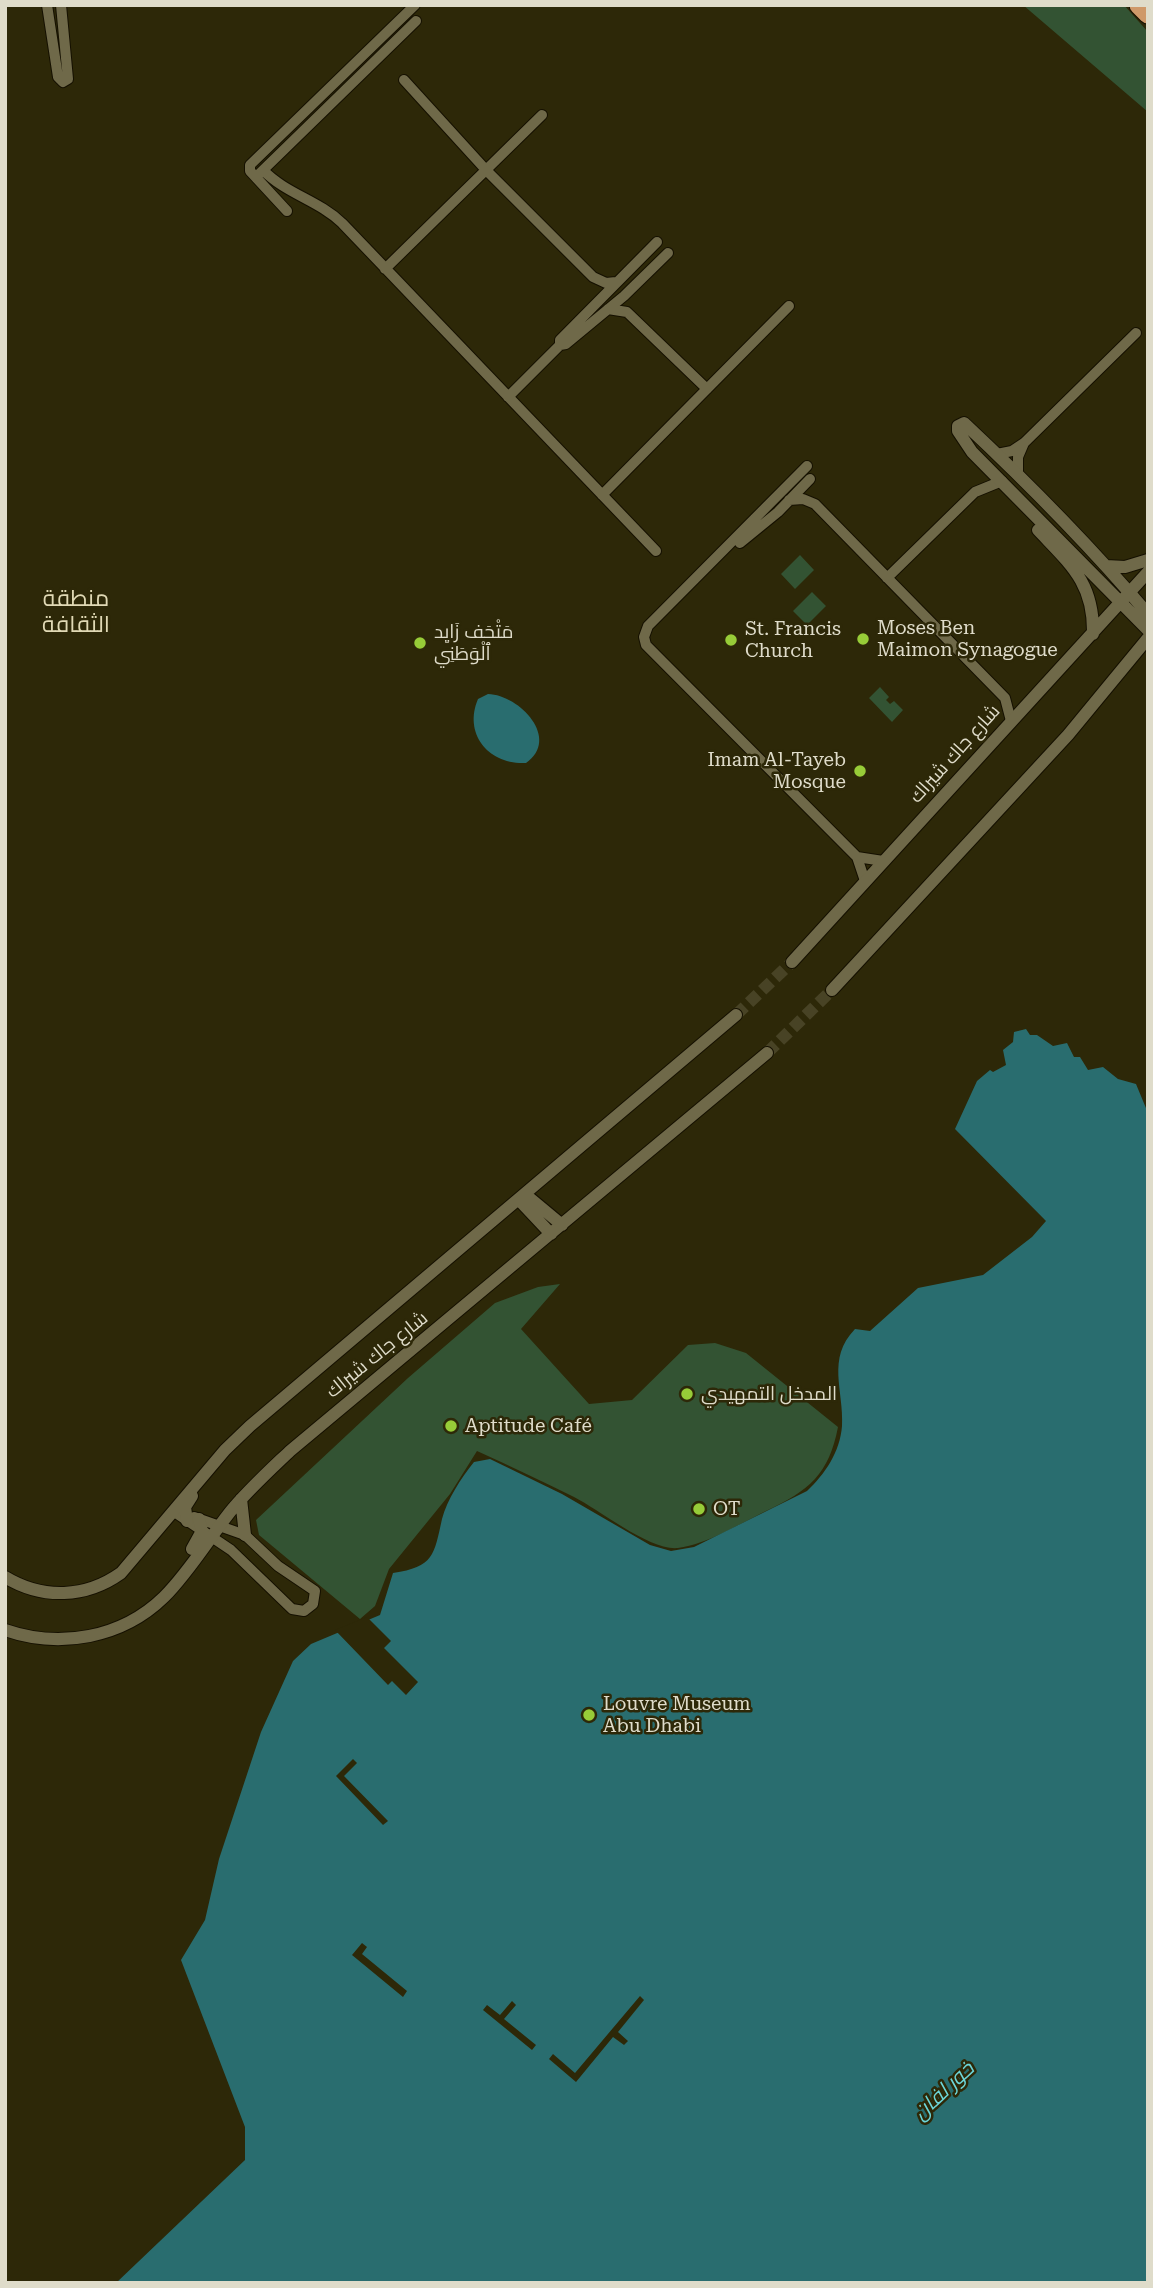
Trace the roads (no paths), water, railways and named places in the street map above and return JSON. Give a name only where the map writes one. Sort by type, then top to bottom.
[{"type":"highway","points":[[1139,5],[1148,14]]},
{"type":"street","points":[[47,5],[59,80],[63,82],[68,79],[61,5]]},
{"type":"street","points":[[415,5],[250,165],[250,171],[331,212],[656,551]]},
{"type":"street","points":[[259,174],[416,21]]},
{"type":"street","points":[[404,80],[486,170],[593,277],[606,283],[616,282]]},
{"type":"street","points":[[385,269],[542,116]]},
{"type":"street","points":[[259,174],[287,211]]},
{"type":"street","points":[[508,397],[657,242]]},
{"type":"street","points":[[560,345],[565,345],[624,296],[668,253]]},
{"type":"street","points":[[593,277],[599,300]]},
{"type":"street","points":[[624,296],[626,312]]},
{"type":"street","points":[[602,495],[789,306]]},
{"type":"street","points":[[608,309],[626,312],[706,389]]},
{"type":"street","points":[[997,454],[1012,451],[1024,443],[1136,333]]},
{"type":"street","points":[[1148,614],[1125,597],[986,466],[972,452],[958,426],[964,423],[997,454],[1106,566],[1125,597],[1148,630]]},
{"type":"street","points":[[1018,475],[1018,457],[1024,443]]},
{"type":"street","points":[[807,466],[648,626],[645,641],[857,857],[865,881]]},
{"type":"street","points":[[975,492],[986,466]]},
{"type":"street","points":[[722,554],[789,500],[810,479],[815,504]]},
{"type":"street","points":[[887,578],[975,492],[1002,481]]},
{"type":"street","points":[[789,500],[803,499],[815,504],[1005,698],[1011,721]]},
{"type":"street","points":[[1031,510],[1039,531],[1086,585],[1093,634]]},
{"type":"street","points":[[1106,566],[1125,567],[1148,560]]},
{"type":"street","name":"شارع جاك شيراك","points":[[792,962],[1148,572]]},
{"type":"street","points":[[832,990],[1068,735],[1148,638]]},
{"type":"street","points":[[1005,698],[1028,703]]},
{"type":"street","points":[[857,857],[883,861]]},
{"type":"street","name":"شارع جاك شيراك","points":[[5,1630],[56,1640],[93,1636],[140,1616],[165,1596],[190,1520],[225,1450],[263,1414],[736,1015]]},
{"type":"street","name":"شارع جاك شيراك","points":[[5,1577],[37,1591],[59,1594],[102,1585],[190,1520],[219,1526],[241,1499],[298,1445],[767,1053]]},
{"type":"street","points":[[523,1197],[562,1224]]},
{"type":"street","points":[[523,1197],[551,1234]]},
{"type":"street","points":[[241,1499],[245,1535]]},
{"type":"street","points":[[190,1520],[245,1535],[278,1566],[315,1591],[315,1601],[311,1607],[304,1611],[292,1609],[236,1555],[190,1520]]},
{"type":"street","points":[[261,1580],[278,1566]]},
{"type":"water","points":[[488,694],[512,702],[532,720],[538,731],[539,742],[536,753],[526,763],[501,759],[482,745],[474,724],[474,712],[478,699]]},
{"type":"water","name":"خور لفان","points":[[1026,1029],[1030,1035],[1037,1035],[1053,1046],[1067,1043],[1074,1057],[1080,1057],[1088,1070],[1103,1067],[1118,1079],[1136,1084],[1148,1113],[1148,2283],[116,2283],[245,2160],[245,2127],[181,1960],[205,1920],[219,1859],[261,1732],[293,1661],[311,1644],[380,1615],[393,1573],[417,1567],[430,1557],[447,1504],[474,1462],[490,1459],[562,1494],[650,1545],[671,1551],[694,1547],[807,1491],[835,1454],[841,1436],[839,1363],[846,1340],[855,1329],[870,1331],[918,1288],[983,1275],[1032,1237],[1046,1221],[955,1129],[977,1081],[990,1070],[993,1072],[1006,1065],[1003,1050],[1013,1042],[1014,1032]]},
{"type":"tunnel","points":[[736,1015],[792,962]]},
{"type":"tunnel","points":[[767,1053],[832,990]]},
{"type":"place","name":"Moses Ben Maimon Synagogue","points":[[863,639]]},
{"type":"place","name":"St. Francis Church","points":[[731,640]]},
{"type":"place","name":"مَتْحَف زَايِد ٱلْوَطَنِي","points":[[420,643]]},
{"type":"place","name":"Imam Al-Tayeb Mosque","points":[[860,771]]},
{"type":"place","name":"المدخل التمهيدي","points":[[687,1394]]},
{"type":"place","name":"Aptitude Café","points":[[451,1426]]},
{"type":"place","name":"OT","points":[[699,1509]]},
{"type":"place","name":"Louvre Museum Abu Dhabi","points":[[589,1715]]},
{"type":"district","name":"منطقة الثقافة","points":[[76,612]]}]
